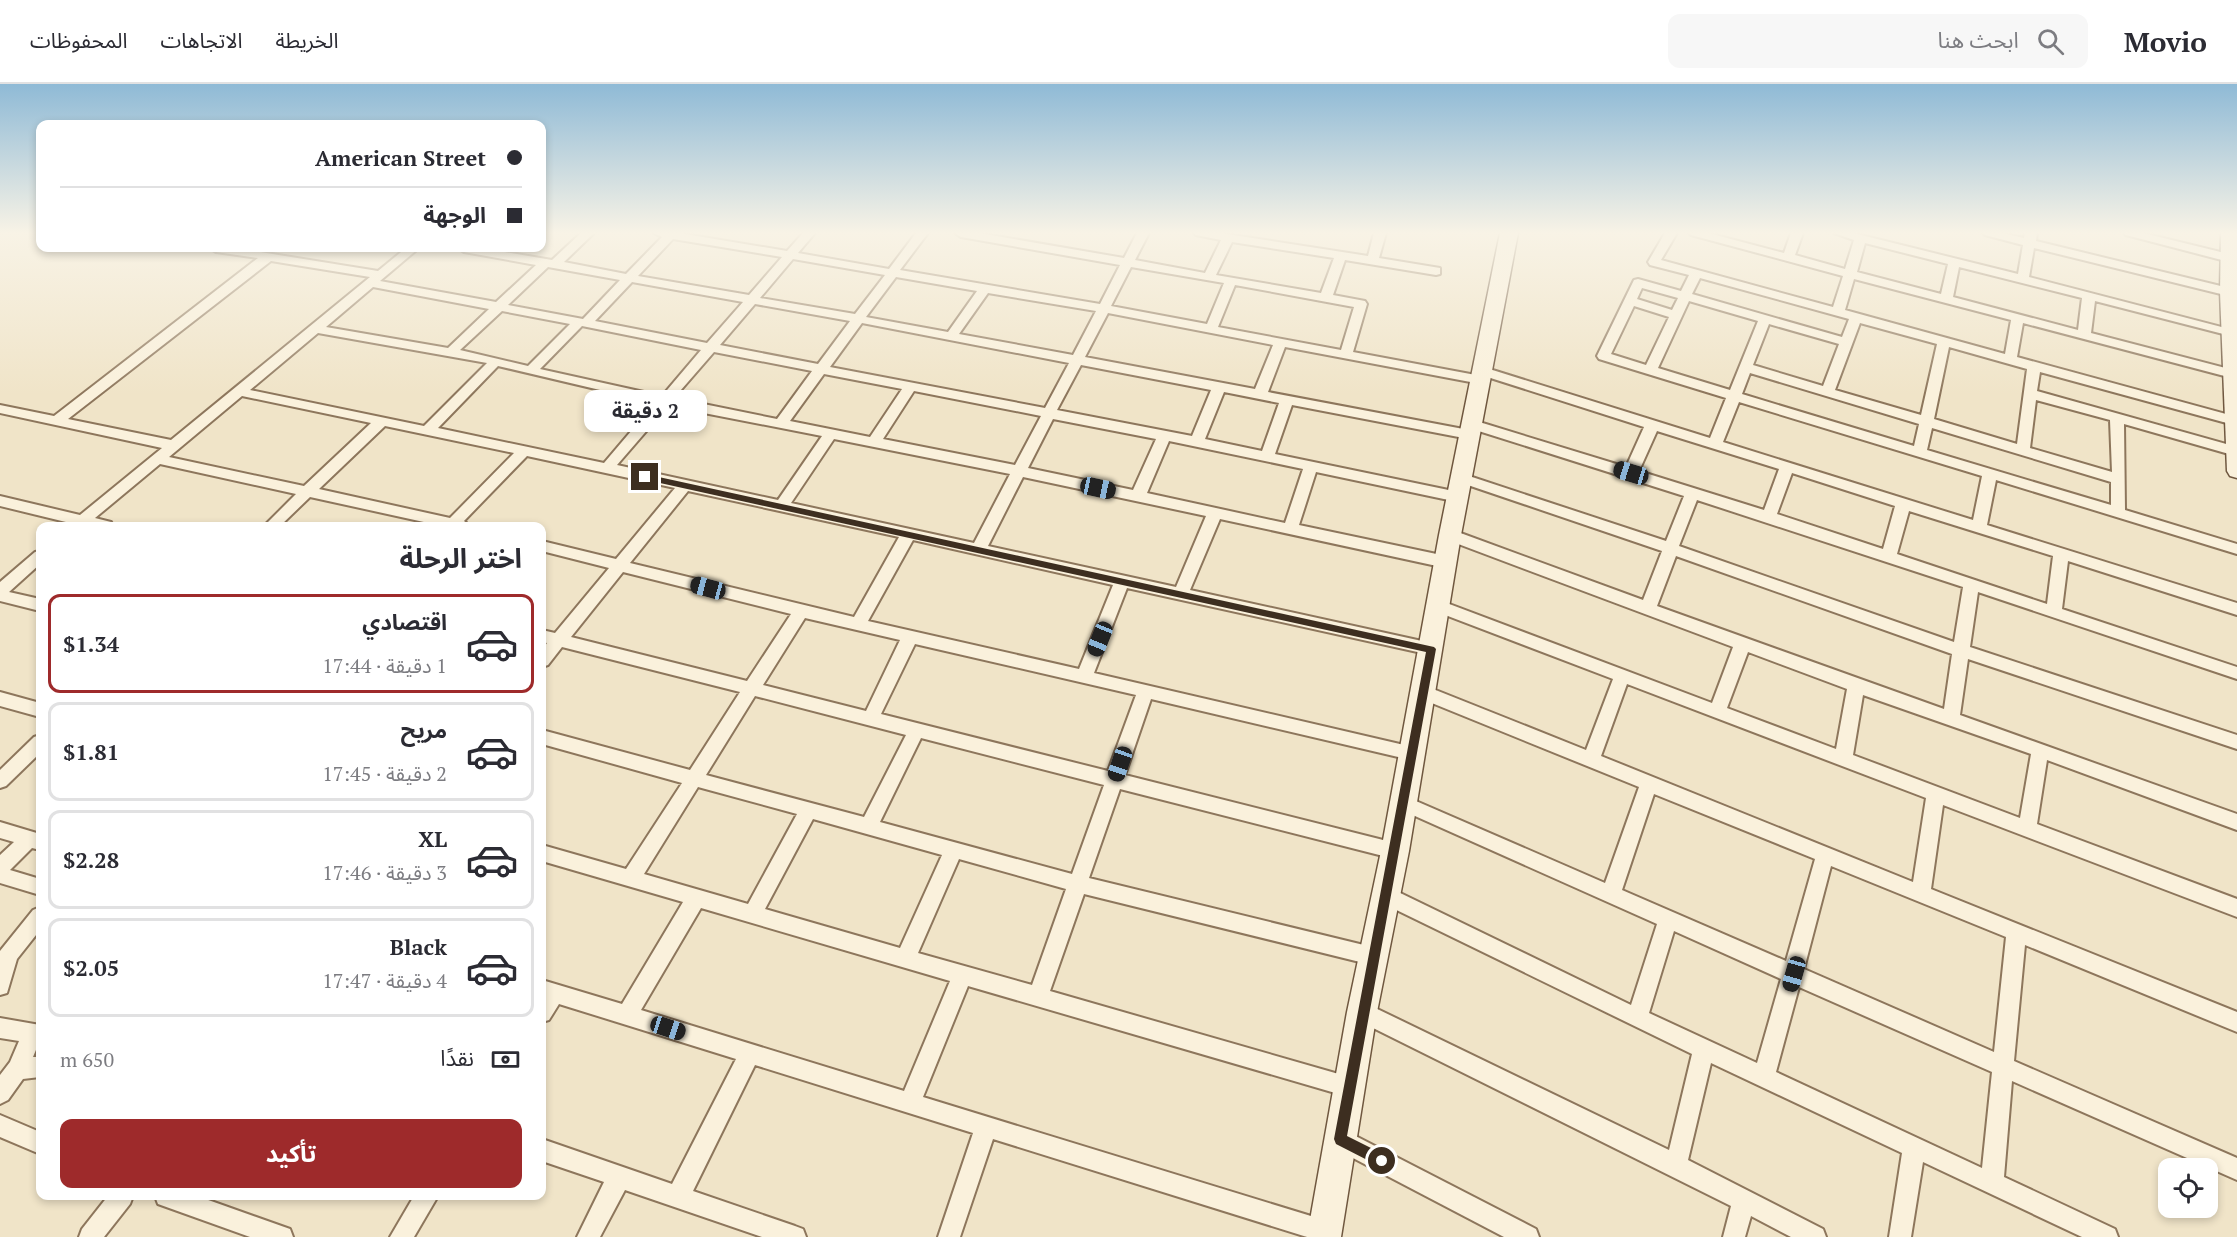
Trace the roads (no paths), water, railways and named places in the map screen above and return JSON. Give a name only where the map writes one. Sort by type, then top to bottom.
[{"type":"street","points":[[56,421],[229,287]]},
{"type":"street","points":[[82,522],[367,287]]},
{"type":"street","points":[[412,287],[583,323],[1311,465],[1460,487],[1670,548],[1960,650],[2237,742]]},
{"type":"street","points":[[448,354],[522,287]]},
{"type":"street","points":[[531,371],[620,287]]},
{"type":"street","points":[[682,287],[1287,400],[1470,429],[1631,473],[2237,673]]},
{"type":"street","points":[[607,468],[762,287]]},
{"type":"street","points":[[781,423],[883,287]]},
{"type":"street","points":[[972,287],[1346,354],[1482,375],[1715,442],[2237,609]]},
{"type":"street","points":[[978,550],[1116,287]]},
{"type":"street","points":[[1211,328],[1229,287]]},
{"type":"street","points":[[1265,287],[1361,304],[1346,354]]},
{"type":"street","points":[[1326,297],[1330,287]]},
{"type":"street","points":[[548,991],[1324,1234],[1372,956],[1395,851],[1450,535],[1499,287]]},
{"type":"street","points":[[1636,287],[1604,356],[2237,549]]},
{"type":"street","points":[[1652,287],[1847,342]]},
{"type":"street","points":[[1650,369],[1689,287]]},
{"type":"street","points":[[1746,287],[2034,367],[2235,434]]},
{"type":"street","points":[[1838,312],[1846,287]]},
{"type":"street","points":[[1901,287],[2084,335],[2234,379]]},
{"type":"street","points":[[1946,299],[1949,287]]},
{"type":"street","points":[[2053,287],[2233,337]]},
{"type":"street","points":[[2197,287],[2232,297],[2237,471]]},
{"type":"street","points":[[951,337],[984,289]]},
{"type":"street","points":[[2084,335],[2089,296]]},
{"type":"street","points":[[1630,301],[1675,315]]},
{"type":"street","points":[[1828,391],[1856,317]]},
{"type":"street","points":[[2010,360],[2018,318]]},
{"type":"street","points":[[1715,442],[1765,319]]},
{"type":"street","points":[[317,329],[496,361],[531,371],[666,400],[1019,471],[1446,562]]},
{"type":"street","points":[[1260,395],[1280,342]]},
{"type":"street","points":[[1920,451],[1944,342]]},
{"type":"street","points":[[428,430],[496,361]]},
{"type":"street","points":[[1745,367],[2119,479]]},
{"type":"street","points":[[2023,449],[2034,367]]},
{"type":"street","points":[[874,442],[911,386]]},
{"type":"street","points":[[1197,442],[1219,387]]},
{"type":"street","points":[[241,392],[525,450],[1431,649]]},
{"type":"street","points":[[2031,394],[2117,419],[2235,434]]},
{"type":"street","points":[[1267,456],[1287,400]]},
{"type":"street","points":[[0,409],[175,446]]},
{"type":"street","points":[[2117,419],[2118,512]]},
{"type":"street","points":[[275,522],[383,420]]},
{"type":"street","points":[[1631,473],[1653,423]]},
{"type":"street","points":[[781,507],[831,433]]},
{"type":"street","points":[[1138,496],[1165,435]]},
{"type":"street","points":[[460,522],[525,450]]},
{"type":"street","points":[[158,459],[438,522]]},
{"type":"street","points":[[1292,528],[1311,465]]},
{"type":"street","points":[[1769,517],[1787,465]]},
{"type":"street","points":[[1979,526],[1990,473]]},
{"type":"street","points":[[684,486],[618,566],[549,638],[1395,851]]},
{"type":"street","points":[[1648,608],[1692,493]]},
{"type":"street","points":[[0,501],[73,522]]},
{"type":"street","points":[[1889,558],[1904,502]]},
{"type":"street","points":[[1181,594],[1215,512]]},
{"type":"street","points":[[858,625],[908,535]]},
{"type":"street","points":[[1450,535],[1856,686],[1951,717],[2237,822]]},
{"type":"street","points":[[546,547],[858,625],[1412,753]]},
{"type":"street","points":[[2054,613],[2061,552]]},
{"type":"street","points":[[0,593],[36,560]]},
{"type":"street","points":[[1084,677],[1122,582]]},
{"type":"street","points":[[1951,717],[1971,584]]},
{"type":"street","points":[[0,593],[36,604]]},
{"type":"street","points":[[1438,606],[2237,908]]},
{"type":"street","points":[[630,879],[801,611]]},
{"type":"street","points":[[870,718],[910,637]]},
{"type":"street","points":[[1718,712],[1743,643]]},
{"type":"street","points":[[1591,759],[1622,676]]},
{"type":"street","points":[[1843,760],[1856,686]]},
{"type":"street","points":[[1038,996],[1146,690]]},
{"type":"street","points":[[1423,692],[2237,1022]]},
{"type":"street","points":[[0,699],[36,709]]},
{"type":"street","points":[[869,825],[916,730]]},
{"type":"street","points":[[546,738],[1079,884],[1372,956]]},
{"type":"street","points":[[0,781],[36,746]]},
{"type":"street","points":[[2028,830],[2040,750]]},
{"type":"street","points":[[1611,894],[1649,783]]},
{"type":"street","points":[[1921,894],[1935,795]]},
{"type":"street","points":[[1403,803],[2237,1169]]},
{"type":"street","points":[[753,914],[809,810]]},
{"type":"street","points":[[0,830],[34,841]]},
{"type":"street","points":[[0,867],[34,841]]},
{"type":"street","points":[[906,957],[954,849]]},
{"type":"street","points":[[546,854],[1349,1087]]},
{"type":"street","points":[[1764,1078],[1825,855]]},
{"type":"street","points":[[0,875],[36,886]]},
{"type":"street","points":[[1385,896],[1764,1078],[2107,1237]]},
{"type":"street","points":[[627,1015],[696,898]]},
{"type":"street","points":[[1637,1018],[1668,919]]},
{"type":"street","points":[[0,986],[8,955],[34,932]]},
{"type":"street","points":[[1992,1184],[2005,1068],[2016,932]]},
{"type":"street","points":[[910,1103],[963,974]]},
{"type":"street","points":[[1362,1012],[1676,1165],[1815,1237]]},
{"type":"street","points":[[0,1028],[36,1035],[0,1093]]},
{"type":"street","points":[[1676,1165],[1704,1049]]},
{"type":"street","points":[[678,1196],[750,1055]]},
{"type":"street","points":[[17,1069],[36,1067]]},
{"type":"street","points":[[0,1126],[36,1141]]},
{"type":"street","points":[[949,1237],[986,1127]]},
{"type":"street","points":[[1340,1139],[1528,1237]]},
{"type":"street","points":[[1900,1237],[1914,1148]]},
{"type":"street","points":[[546,1151],[678,1196],[761,1232],[795,1237]]},
{"type":"street","points":[[588,1237],[620,1177]]},
{"type":"street","points":[[1734,1237],[1744,1199]]},
{"type":"street","points":[[90,1237],[119,1200]]},
{"type":"street","points":[[177,1200],[282,1237]]},
{"type":"street","points":[[401,1237],[424,1200]]}]
